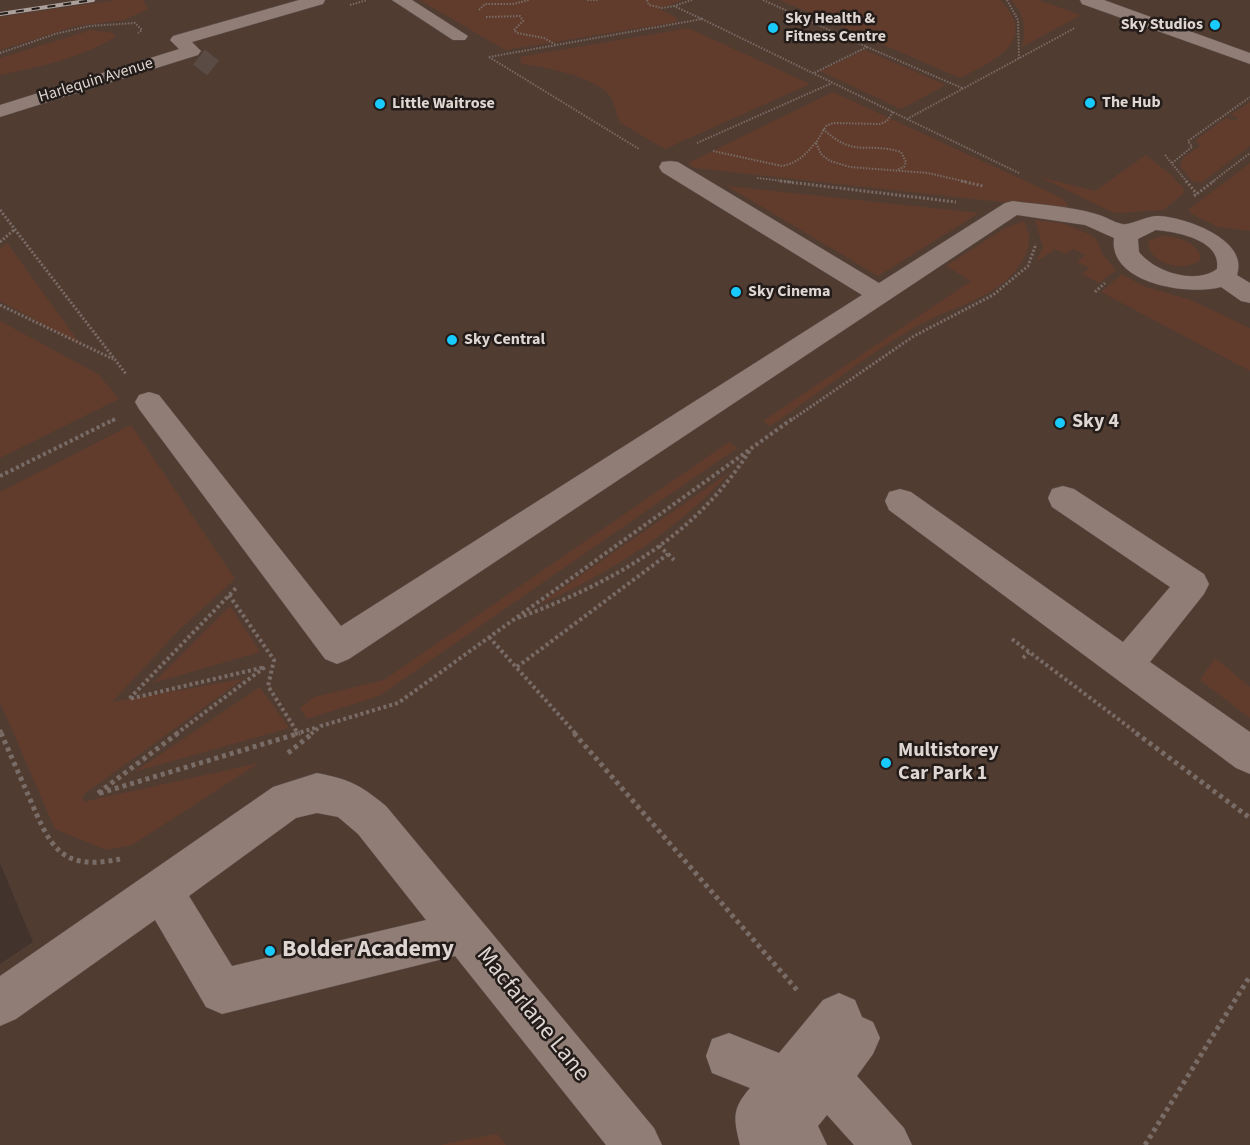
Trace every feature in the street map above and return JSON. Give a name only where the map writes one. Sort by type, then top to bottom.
[{"type":"street","name":"Harlequin Avenue","points":[[0,111],[196,54],[179,40],[317,0]]},
{"type":"street","points":[[400,0],[459,36]]},
{"type":"street","points":[[1088,0],[1250,59]]},
{"type":"street","points":[[665,164],[880,295]]},
{"type":"street","points":[[148,402],[337,648],[880,295],[1021,209],[1090,219],[1126,235]]},
{"type":"street","points":[[1156,223],[1180,226],[1203,235],[1216,243],[1230,261],[1230,270],[1224,277],[1211,282],[1195,284],[1156,275],[1129,256],[1124,246],[1126,235],[1132,229],[1156,223]]},
{"type":"street","points":[[1224,277],[1250,295]]},
{"type":"street","points":[[654,409],[677,427]]},
{"type":"street","points":[[1063,498],[1192,584],[1126,665]]},
{"type":"street","points":[[900,501],[1250,755]]},
{"type":"street","name":"Macfarlane Lane","points":[[0,1003],[287,801],[316,793],[347,798],[372,820],[637,1145]]},
{"type":"street","points":[[160,890],[222,991],[465,932]]},
{"type":"street","points":[[802,1145],[788,1126],[842,1027]]},
{"type":"street","points":[[729,1056],[810,1087],[887,1145]]},
{"type":"street","points":[[765,1145],[758,1116],[810,1087]]},
{"type":"path","points":[[479,13],[478,9],[486,4],[513,4],[529,0]]},
{"type":"path","points":[[587,0],[599,0]]},
{"type":"path","points":[[647,0],[649,6],[653,8],[674,6],[692,0]]},
{"type":"path","points":[[763,0],[962,88]]},
{"type":"path","points":[[1007,0],[1012,5],[1022,33],[1019,58]]},
{"type":"path","points":[[674,6],[1023,176]]},
{"type":"path","points":[[483,16],[520,16],[522,21],[514,30],[517,33],[544,38],[557,45]]},
{"type":"path","points":[[702,19],[489,57],[665,164],[687,148],[728,152],[773,166],[787,166],[799,161],[817,141],[823,129],[832,123],[880,124],[887,121],[893,112]]},
{"type":"path","points":[[0,53],[55,34],[89,26],[135,23],[142,30],[136,35]]},
{"type":"path","points":[[907,119],[1079,26]]},
{"type":"path","points":[[813,73],[867,47]]},
{"type":"path","points":[[699,142],[833,83]]},
{"type":"path","points":[[1172,163],[1192,147],[1188,141],[1250,97]]},
{"type":"path","points":[[823,129],[843,147],[855,149],[882,146],[901,152],[906,162],[904,166],[895,171]]},
{"type":"path","points":[[267,556],[129,699],[264,667],[97,794],[398,703],[750,450],[914,336],[993,295],[1028,266],[1037,242],[1021,209],[990,189],[974,183],[928,173],[865,170],[830,161],[821,154],[817,141]]},
{"type":"path","points":[[1188,201],[1250,153]]},
{"type":"path","points":[[1165,155],[1197,194]]},
{"type":"path","points":[[753,177],[1021,209]]},
{"type":"path","points":[[0,210],[148,402],[0,476]]},
{"type":"path","points":[[0,242],[15,229]]},
{"type":"path","points":[[0,305],[116,360]]},
{"type":"path","points":[[513,620],[550,607],[587,590],[659,546],[714,499],[738,474],[750,450]]},
{"type":"path","points":[[659,546],[674,560]]},
{"type":"path","points":[[517,667],[668,554]]},
{"type":"path","points":[[229,595],[274,660],[268,686],[297,732]]},
{"type":"path","points":[[489,637],[842,1027]]},
{"type":"path","points":[[1012,639],[1250,818]]},
{"type":"path","points":[[1023,658],[1029,652]]},
{"type":"path","points":[[278,759],[321,726]]},
{"type":"path","points":[[0,730],[47,839],[58,852],[71,859],[91,863],[119,860],[129,854]]},
{"type":"path","points":[[1145,1145],[1250,976]]},
{"type":"shaded area","name":"Sky Studios","points":[[0,0],[1250,0],[1250,1145],[0,1145],[0,964],[33,942],[0,863]]},
{"type":"shaded area","points":[[117,0],[143,0],[148,9],[124,20],[76,26],[0,50],[0,17]]},
{"type":"shaded area","points":[[420,0],[683,0],[659,9],[676,17],[677,22],[505,50]]},
{"type":"shaded area","points":[[780,0],[1000,0],[1011,14],[1016,27],[1014,38],[998,57],[960,78]]},
{"type":"shaded area","points":[[1011,0],[1038,0],[1081,15],[1022,47],[1023,22]]},
{"type":"shaded area","points":[[688,28],[810,84],[665,149],[619,122],[612,99],[606,91],[571,74],[522,64],[519,57]]},
{"type":"shaded area","points":[[91,30],[114,33],[115,37],[74,56],[0,75],[0,58]]},
{"type":"shaded area","points":[[865,50],[946,85],[901,109],[820,71]]},
{"type":"shaded area","points":[[833,92],[1049,192],[1063,199],[1068,206],[1065,208],[1046,207],[695,168],[688,163]]},
{"type":"shaded area","points":[[1250,102],[1250,146],[1201,183],[1192,181],[1180,166],[1183,158],[1200,146],[1196,140],[1226,118],[1235,121],[1238,118],[1231,115]]},
{"type":"shaded area","points":[[1146,155],[1184,189],[1183,194],[1163,210],[1112,212],[1040,177],[1095,191]]},
{"type":"shaded area","points":[[1250,163],[1250,231],[1218,227],[1190,213],[1189,209]]},
{"type":"shaded area","points":[[727,186],[979,213],[878,276]]},
{"type":"shaded area","points":[[1035,220],[1062,223],[1089,234],[1097,240],[1103,255],[1116,270],[1099,283],[1082,274],[1090,268],[1077,262],[1085,255],[1073,249],[1066,254],[1055,249],[1036,262],[1043,247]]},
{"type":"shaded area","points":[[1024,221],[1029,235],[1028,247],[1020,265],[1006,281],[983,296],[931,319],[900,336],[770,426],[763,421],[971,281],[946,266],[1005,228]]},
{"type":"shaded area","points":[[1163,236],[1190,243],[1201,256],[1200,260],[1186,266],[1161,261],[1150,250],[1148,243],[1150,240]]},
{"type":"shaded area","points":[[7,243],[81,345],[0,301],[0,249]]},
{"type":"shaded area","points":[[1122,274],[1143,286],[1191,300],[1250,328],[1250,371],[1101,292]]},
{"type":"shaded area","points":[[0,321],[98,374],[119,399],[0,458]]},
{"type":"shaded area","points":[[131,425],[235,579],[179,630],[112,702],[243,679],[83,795],[83,802],[259,763],[132,845],[106,850],[55,829],[0,702],[0,492]]},
{"type":"shaded area","points":[[729,442],[737,448],[379,696],[307,719],[300,708],[314,697],[384,680]]},
{"type":"shaded area","points":[[730,472],[687,513],[641,549],[591,579],[538,605]]},
{"type":"shaded area","points":[[230,606],[260,652],[153,683]]},
{"type":"shaded area","points":[[1215,658],[1250,687],[1250,718],[1200,680]]},
{"type":"shaded area","points":[[260,687],[289,728],[134,772]]},
{"type":"shaded area","points":[[497,1134],[506,1145],[443,1145],[443,1144]]},
{"type":"tunnel","points":[[199,57],[213,68]]},
{"type":"railway","points":[[0,14],[93,0]]},
{"type":"place","name":"Sky Studios","points":[[1215,25]]},
{"type":"place","name":"Sky Health & Fitness Centre","points":[[773,28]]},
{"type":"place","name":"The Hub","points":[[1090,103]]},
{"type":"place","name":"Little Waitrose","points":[[380,104]]},
{"type":"place","name":"Sky Cinema","points":[[736,292]]},
{"type":"place","name":"Sky Central","points":[[452,340]]},
{"type":"place","name":"Sky 4","points":[[1060,423]]},
{"type":"place","name":"Multistorey Car Park 1","points":[[886,763]]},
{"type":"place","name":"Bolder Academy","points":[[270,951]]}]
